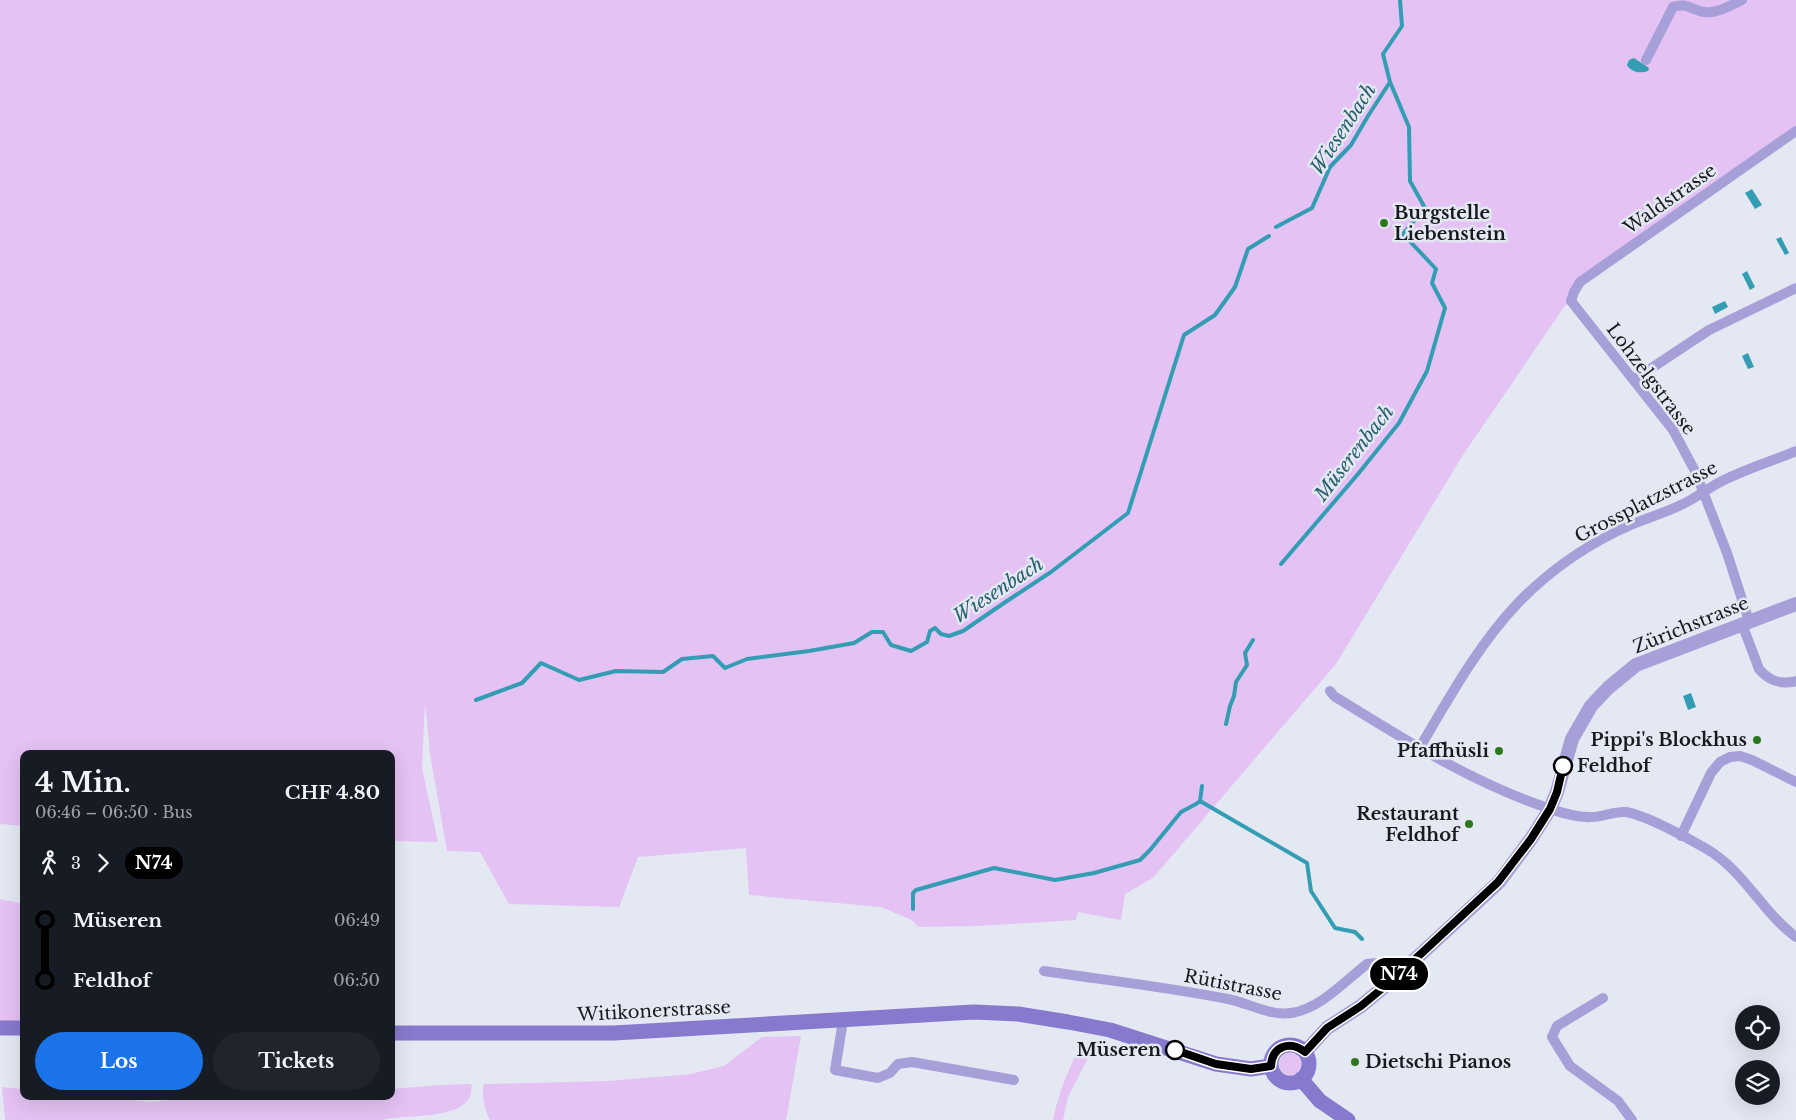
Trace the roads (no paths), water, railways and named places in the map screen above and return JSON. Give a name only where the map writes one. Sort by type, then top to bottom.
[{"type":"main road","name":"Witikonerstrasse","points":[[395,1033],[614,1034],[974,1012],[1018,1014],[1110,1030],[1216,1064],[1251,1069],[1271,1066]]},
{"type":"main road","points":[[0,1028],[20,1028]]},
{"type":"main road","points":[[1282,1046],[1294,1046],[1305,1052],[1309,1066],[1305,1076],[1292,1083],[1282,1081],[1275,1075],[1271,1066],[1274,1054],[1282,1046]]},
{"type":"main road","points":[[1301,1079],[1320,1101],[1348,1120]]},
{"type":"street","points":[[1646,60],[1673,7],[1682,4],[1705,12],[1716,12],[1742,0]]},
{"type":"street","name":"Waldstrasse","points":[[1571,301],[1580,282],[1796,131]]},
{"type":"street","points":[[1635,379],[1709,330],[1796,288]]},
{"type":"street","name":"Lohzelgstrasse","points":[[1571,301],[1635,379],[1673,430],[1695,471],[1727,553],[1759,668],[1763,674],[1779,683],[1796,681]]},
{"type":"street","name":"Grossplatzstrasse","points":[[1420,747],[1478,655],[1504,620],[1531,590],[1555,570],[1599,541],[1633,524],[1684,504],[1724,480],[1796,451]]},
{"type":"street","name":"Zürichstrasse","points":[[1305,1052],[1327,1028],[1361,1006],[1396,977],[1498,882],[1531,839],[1550,809],[1557,792],[1572,739],[1591,706],[1608,688],[1636,665],[1796,604]]},
{"type":"street","points":[[1330,691],[1334,696],[1392,732],[1468,774],[1550,809],[1578,817],[1594,817],[1624,812],[1640,815],[1704,847],[1731,866],[1774,916],[1796,937]]},
{"type":"street","points":[[1680,836],[1710,772],[1720,762],[1730,757],[1740,756],[1752,760],[1796,782]]},
{"type":"street","name":"Rütistrasse","points":[[1044,971],[1218,997],[1270,1012],[1290,1013],[1310,1008],[1367,964],[1376,962],[1386,967],[1396,977]]},
{"type":"street","points":[[1603,998],[1557,1026],[1552,1037],[1570,1066],[1618,1101],[1632,1120]]},
{"type":"street","points":[[843,1021],[835,1070],[878,1078],[890,1073],[898,1064],[912,1062],[1014,1080]]},
{"type":"water","points":[[1634,58],[1649,68],[1648,71],[1636,72],[1631,69],[1627,65],[1629,60]]},
{"type":"water","points":[[1752,189],[1762,205],[1755,209],[1745,193]]},
{"type":"water","points":[[1781,237],[1789,253],[1785,255],[1776,239]]},
{"type":"water","points":[[1747,271],[1755,287],[1750,290],[1742,274]]},
{"type":"water","points":[[1725,301],[1728,307],[1715,314],[1712,307]]},
{"type":"water","points":[[1748,353],[1754,367],[1748,369],[1742,356]]},
{"type":"water","points":[[1691,693],[1696,707],[1688,710],[1683,696]]},
{"type":"waterway","name":"Müserenbach","points":[[1281,564],[1399,423],[1427,371],[1445,308],[1432,283],[1436,269],[1403,234],[1425,208],[1410,181],[1409,127],[1390,82],[1383,54],[1402,26],[1400,0]]},
{"type":"waterway","name":"Wiesenbach","points":[[1276,227],[1312,208],[1330,167],[1351,145],[1390,82]]},
{"type":"waterway","name":"Wiesenbach","points":[[476,700],[522,683],[541,663],[579,680],[616,671],[663,672],[682,659],[713,656],[725,668],[747,659],[854,643],[872,632],[883,632],[891,645],[911,651],[927,642],[930,631],[935,628],[941,634],[949,636],[963,631],[1051,572],[1128,513],[1184,335],[1215,315],[1235,287],[1248,249],[1269,236]]},
{"type":"waterway","name":"Müserenbach","points":[[1226,724],[1236,682],[1247,665],[1245,653],[1253,640]]},
{"type":"waterway","name":"Müserenbach","points":[[913,909],[913,893],[916,890],[994,868],[1055,880],[1094,873],[1140,860],[1181,812],[1200,801],[1202,786]]},
{"type":"waterway","points":[[1200,801],[1307,863],[1311,891],[1335,928],[1355,932],[1362,939]]},
{"type":"place","name":"Burgstelle Liebenstein","points":[[1384,223]]},
{"type":"place","name":"Pippi's Blockhus","points":[[1757,740]]},
{"type":"place","name":"Pfaffhüsli","points":[[1499,751]]},
{"type":"place","name":"Feldhof","points":[[1563,766]]},
{"type":"place","name":"Restaurant Feldhof","points":[[1469,824]]},
{"type":"place","name":"Müseren","points":[[1175,1050]]},
{"type":"place","name":"Dietschi Pianos","points":[[1355,1062]]}]
